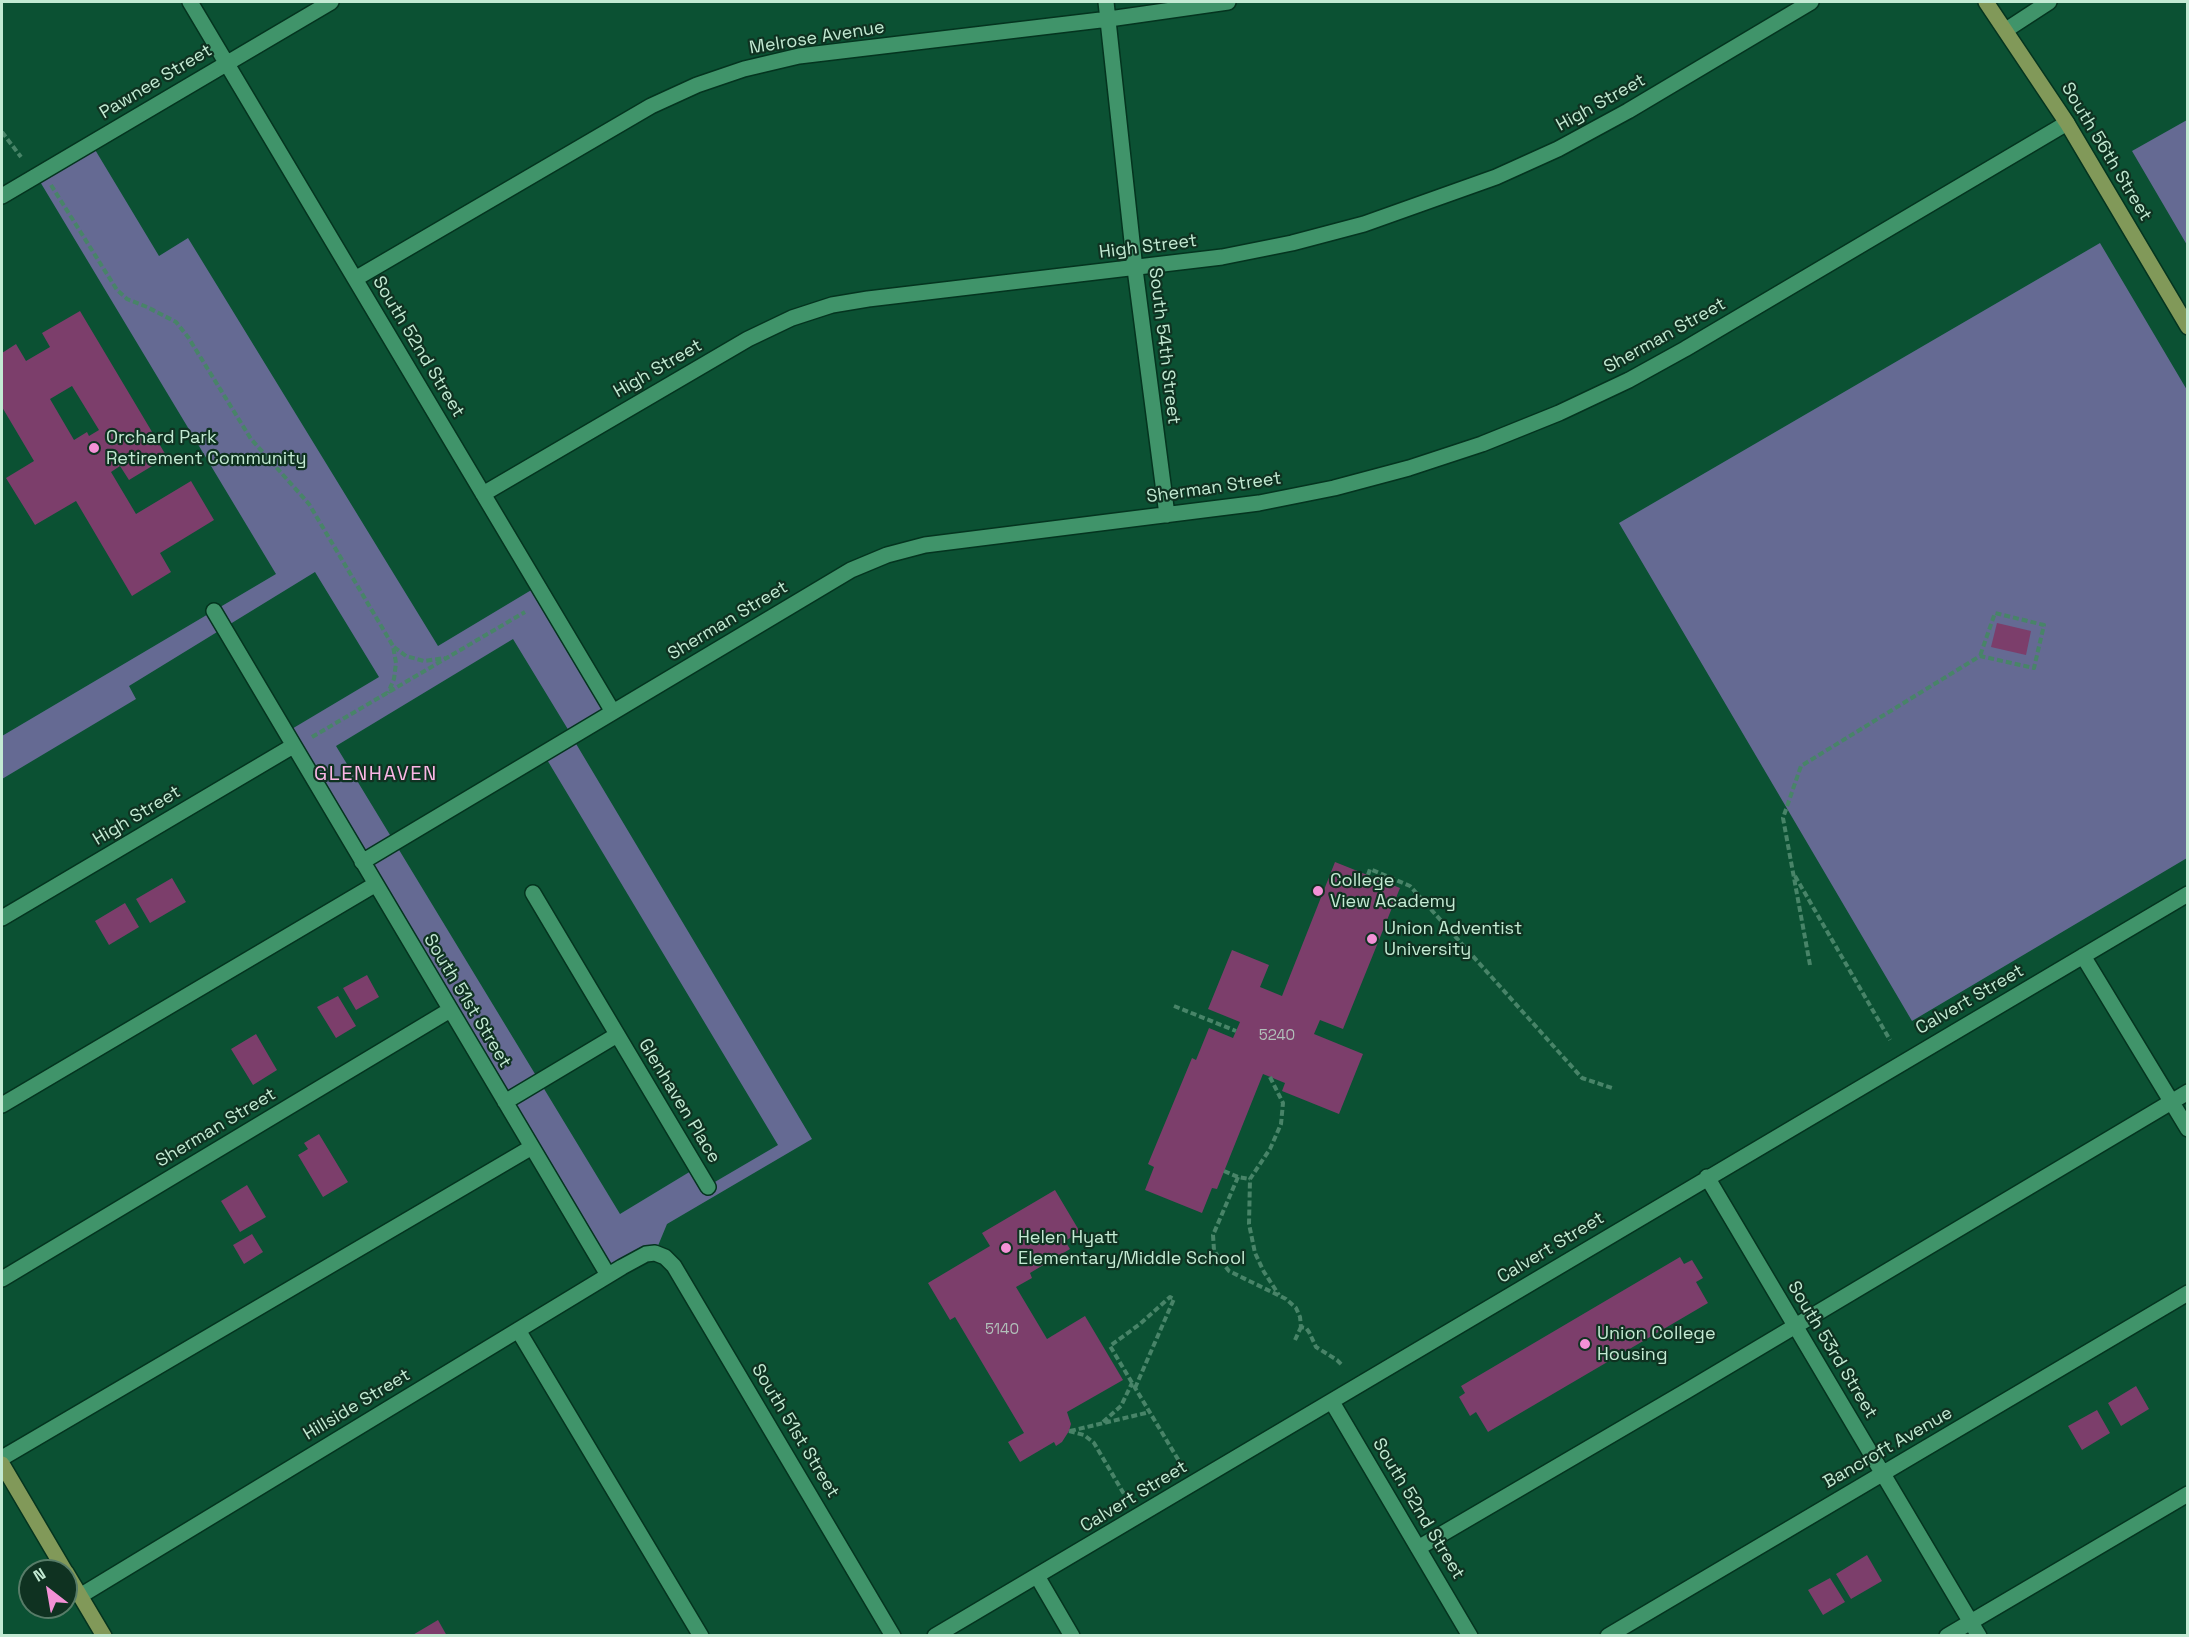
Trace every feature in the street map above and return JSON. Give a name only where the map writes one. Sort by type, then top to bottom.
[{"type":"main road","name":"South 56th Street","points":[[1986,2],[2067,123],[2187,327]]},
{"type":"main road","points":[[2,1464],[59,1559]]},
{"type":"main road","points":[[78,1592],[104,1635]]},
{"type":"street","name":"South 52nd Street","points":[[190,2],[613,712]]},
{"type":"street","name":"Pawnee Street","points":[[2,196],[331,2]]},
{"type":"street","name":"South 54th Street","points":[[1107,2],[1135,268],[1167,515]]},
{"type":"street","name":"Melrose Avenue","points":[[355,279],[651,106],[697,85],[744,69],[799,56],[1109,19],[1228,2]]},
{"type":"street","name":"High Street","points":[[483,494],[748,339],[792,318],[831,305],[868,299],[1222,257],[1364,225],[1496,177],[1558,149],[1628,111],[1810,2]]},
{"type":"street","points":[[2006,30],[2049,2]]},
{"type":"street","name":"Sherman Street","points":[[362,862],[851,570],[887,555],[925,545],[1258,503],[1409,468],[1482,444],[1559,413],[1629,380],[2067,123]]},
{"type":"street","name":"South 51st Street","points":[[214,611],[608,1275]]},
{"type":"street","name":"High Street","points":[[2,918],[293,746]]},
{"type":"street","points":[[2,1105],[376,884]]},
{"type":"street","name":"Glenhaven Place","points":[[533,893],[708,1187]]},
{"type":"street","name":"Calvert Street","points":[[935,1635],[2187,894]]},
{"type":"street","points":[[2084,956],[2187,1129]]},
{"type":"street","name":"Sherman Street","points":[[2,1279],[450,1010]]},
{"type":"street","name":"Glenhaven Place","points":[[505,1102],[617,1035]]},
{"type":"street","points":[[1418,1548],[2187,1092]]},
{"type":"street","points":[[2,1458],[531,1146]]},
{"type":"street","name":"South 53rd Street","points":[[1707,1177],[1979,1635]]},
{"type":"street","name":"South 51st Street","points":[[655,1253],[674,1266],[893,1635]]},
{"type":"street","name":"Hillside Street","points":[[80,1596],[636,1258],[655,1253]]},
{"type":"street","name":"Bancroft Avenue","points":[[1608,1635],[2187,1293]]},
{"type":"street","points":[[518,1330],[701,1635]]},
{"type":"street","name":"South 52nd Street","points":[[1332,1402],[1470,1635]]},
{"type":"street","points":[[1947,1635],[2187,1494]]},
{"type":"street","points":[[1037,1576],[1072,1635]]},
{"type":"path","points":[[2,132],[21,157]]},
{"type":"path","points":[[40,173],[53,189],[117,290],[127,299],[176,322],[188,337],[251,439],[309,504],[393,646],[396,663],[394,679],[388,693]]},
{"type":"path","points":[[312,737],[525,612]]},
{"type":"path","points":[[1810,965],[1783,818],[1801,766],[1980,656],[1995,613],[2044,624],[2034,668],[1980,656]]},
{"type":"path","points":[[393,646],[406,656],[424,661],[447,658]]},
{"type":"path","points":[[1368,875],[1370,869],[1410,886],[1582,1078],[1612,1088]]},
{"type":"path","points":[[1793,873],[1890,1041]]},
{"type":"path","points":[[1174,1006],[1236,1030]]},
{"type":"path","points":[[1270,1077],[1283,1103],[1281,1124],[1270,1149],[1250,1179],[1249,1224],[1253,1243],[1264,1272],[1279,1295]]},
{"type":"path","points":[[1224,1172],[1250,1179]]},
{"type":"path","points":[[1238,1177],[1213,1235],[1215,1250],[1229,1271],[1279,1295],[1296,1308],[1301,1327],[1295,1340]]},
{"type":"path","points":[[1135,1388],[1174,1299],[1170,1297],[1140,1324],[1110,1346],[1132,1382],[1135,1388],[1193,1484]]},
{"type":"path","points":[[1301,1327],[1306,1328],[1321,1351],[1342,1365]]},
{"type":"path","points":[[1101,1424],[1121,1406],[1132,1382]]},
{"type":"path","points":[[1124,1494],[1094,1443],[1084,1435],[1069,1431],[1150,1412]]},
{"type":"shaded area","points":[[2187,120],[2187,245],[2132,151]]},
{"type":"shaded area","points":[[91,143],[159,256],[188,238],[438,646],[538,586],[613,712],[572,737],[812,1139],[667,1224],[655,1253],[608,1275],[285,733],[379,677],[315,572],[129,686],[136,699],[2,779],[2,736],[276,574],[36,175]],"holes":[[[513,639],[572,736],[543,753],[778,1145],[708,1186],[696,1168],[620,1214],[336,746]]]},
{"type":"shaded area","points":[[2100,243],[2187,390],[2187,858],[1912,1021],[1619,523]]},
{"type":"building","name":"Orchard Park Retirement Community","points":[[80,311],[167,457],[129,480],[120,466],[111,472],[136,514],[191,481],[214,520],[160,553],[171,572],[132,596],[76,501],[35,525],[6,478],[34,461],[2,407],[2,353],[16,344],[26,361],[50,347],[42,333]],"holes":[[[72,386],[99,430],[89,436],[87,432],[74,440],[50,399]]]},
{"type":"building","points":[[1997,623],[2031,631],[2026,655],[1991,647]]},
{"type":"building","name":"College View Academy","points":[[1335,862],[1400,888],[1343,1029],[1320,1020],[1314,1034],[1363,1054],[1339,1114],[1282,1091],[1285,1083],[1263,1074],[1217,1189],[1212,1188],[1202,1213],[1145,1190],[1154,1167],[1148,1164],[1192,1058],[1196,1060],[1209,1028],[1233,1038],[1240,1022],[1208,1009],[1232,950],[1269,965],[1260,987],[1282,996]]},
{"type":"building","points":[[172,878],[186,902],[150,923],[136,899]]},
{"type":"building","points":[[125,903],[139,927],[109,945],[95,921]]},
{"type":"building","points":[[367,975],[379,997],[356,1010],[343,988]]},
{"type":"building","points":[[338,996],[356,1026],[336,1038],[317,1007]]},
{"type":"building","points":[[256,1034],[277,1070],[253,1085],[231,1049]]},
{"type":"building","points":[[319,1134],[348,1182],[323,1197],[298,1155],[308,1149],[304,1143]]},
{"type":"building","points":[[247,1185],[266,1217],[240,1232],[221,1201]]},
{"type":"building","name":"Helen Hyatt Elementary/Middle School","points":[[1055,1190],[1080,1232],[1065,1241],[1070,1249],[1030,1273],[1032,1278],[1016,1287],[1047,1339],[1085,1316],[1123,1380],[1067,1412],[1071,1424],[1062,1442],[1056,1446],[1054,1442],[1020,1462],[1008,1442],[1024,1433],[955,1317],[950,1320],[928,1283],[990,1246],[982,1233]]},
{"type":"building","points":[[252,1234],[263,1252],[244,1264],[233,1245]]},
{"type":"building","name":"Union College Housing","points":[[1680,1257],[1684,1264],[1692,1260],[1703,1278],[1696,1282],[1708,1303],[1488,1432],[1476,1412],[1470,1416],[1459,1397],[1465,1393],[1461,1386]]},
{"type":"building","points":[[2136,1386],[2149,1409],[2121,1426],[2108,1403]]},
{"type":"building","points":[[2097,1410],[2110,1433],[2082,1450],[2068,1426]]},
{"type":"building","points":[[1867,1555],[1882,1581],[1851,1599],[1836,1574]]},
{"type":"building","points":[[1830,1578],[1845,1602],[1823,1615],[1808,1590]]},
{"type":"building","points":[[438,1620],[447,1636],[411,1636]]},
{"type":"place","name":"Orchard Park Retirement Community","points":[[94,448]]},
{"type":"place","name":"College View Academy","points":[[1318,891]]},
{"type":"place","name":"Union Adventist University","points":[[1372,939]]},
{"type":"place","name":"Helen Hyatt Elementary/Middle School","points":[[1006,1248]]},
{"type":"place","name":"Union College Housing","points":[[1585,1344]]},
{"type":"district","name":"GLENHAVEN","points":[[376,775]]}]
